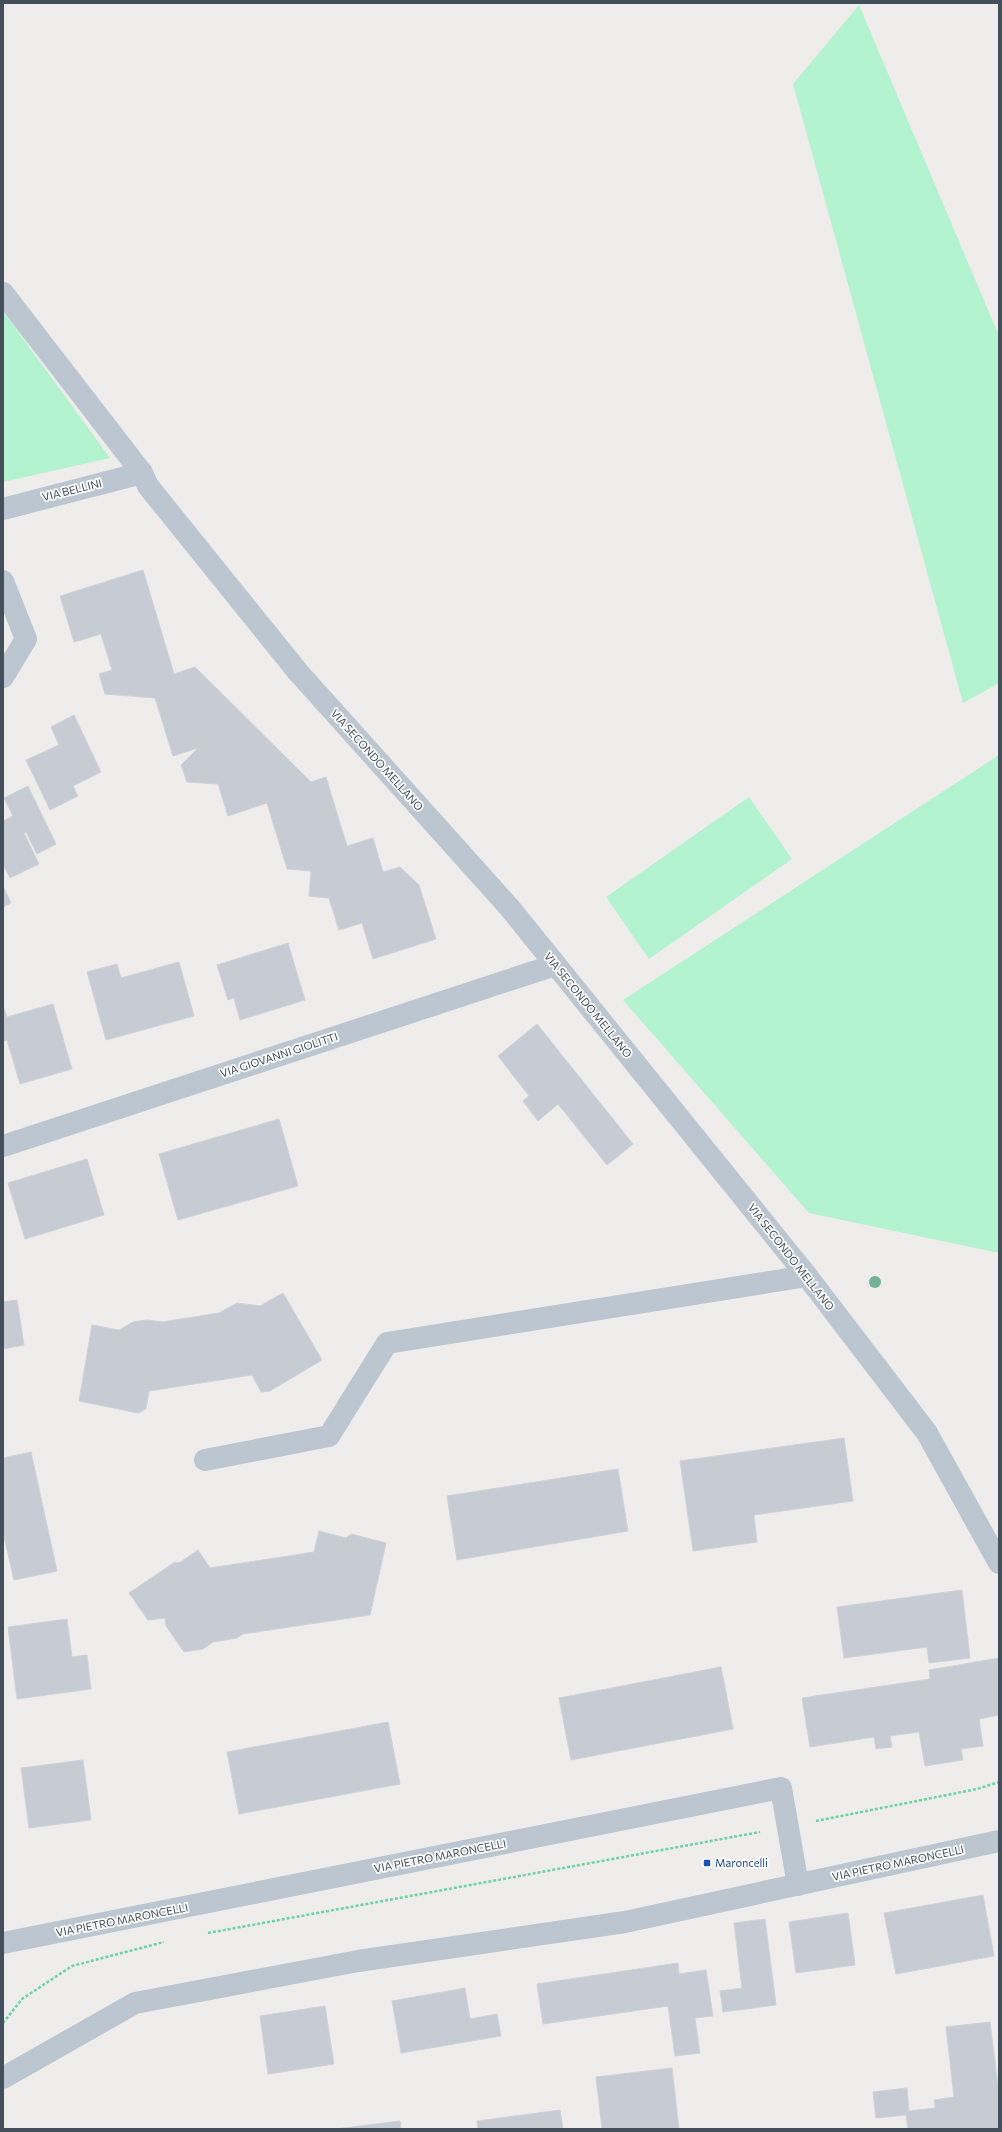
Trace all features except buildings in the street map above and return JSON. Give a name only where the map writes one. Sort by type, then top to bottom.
[{"type":"street","name":"VIA SECONDO MELLANO","points":[[3,293],[142,473],[148,486],[298,672],[509,907],[807,1276],[927,1433],[999,1563]]},
{"type":"street","name":"VIA BELLINI","points":[[3,509],[142,473]]},
{"type":"street","points":[[3,581],[26,639],[3,678]]},
{"type":"street","name":"VIA GIOVANNI GIOLITTI","points":[[3,1146],[555,965]]},
{"type":"street","points":[[205,1460],[330,1436],[387,1343],[807,1276]]},
{"type":"street","name":"VIA PIETRO MARONCELLI","points":[[3,1944],[781,1788],[798,1885]]},
{"type":"street","name":"VIA PIETRO MARONCELLI","points":[[3,2078],[135,2003],[358,1962],[624,1922],[999,1841]]},
{"type":"path","points":[[203,1934],[788,1827],[977,1789],[999,1782]]},
{"type":"path","points":[[3,2023],[22,1999],[72,1966],[172,1940]]},
{"type":"green space","points":[[859,5],[999,336],[999,683],[963,703],[793,84]]},
{"type":"green space","points":[[3,311],[110,458],[3,482]]},
{"type":"green space","points":[[999,755],[999,1253],[809,1213],[623,1000]]},
{"type":"green space","points":[[749,797],[792,859],[649,959],[606,897]]},
{"type":"place","name":"Maroncelli","points":[[707,1863]]}]
